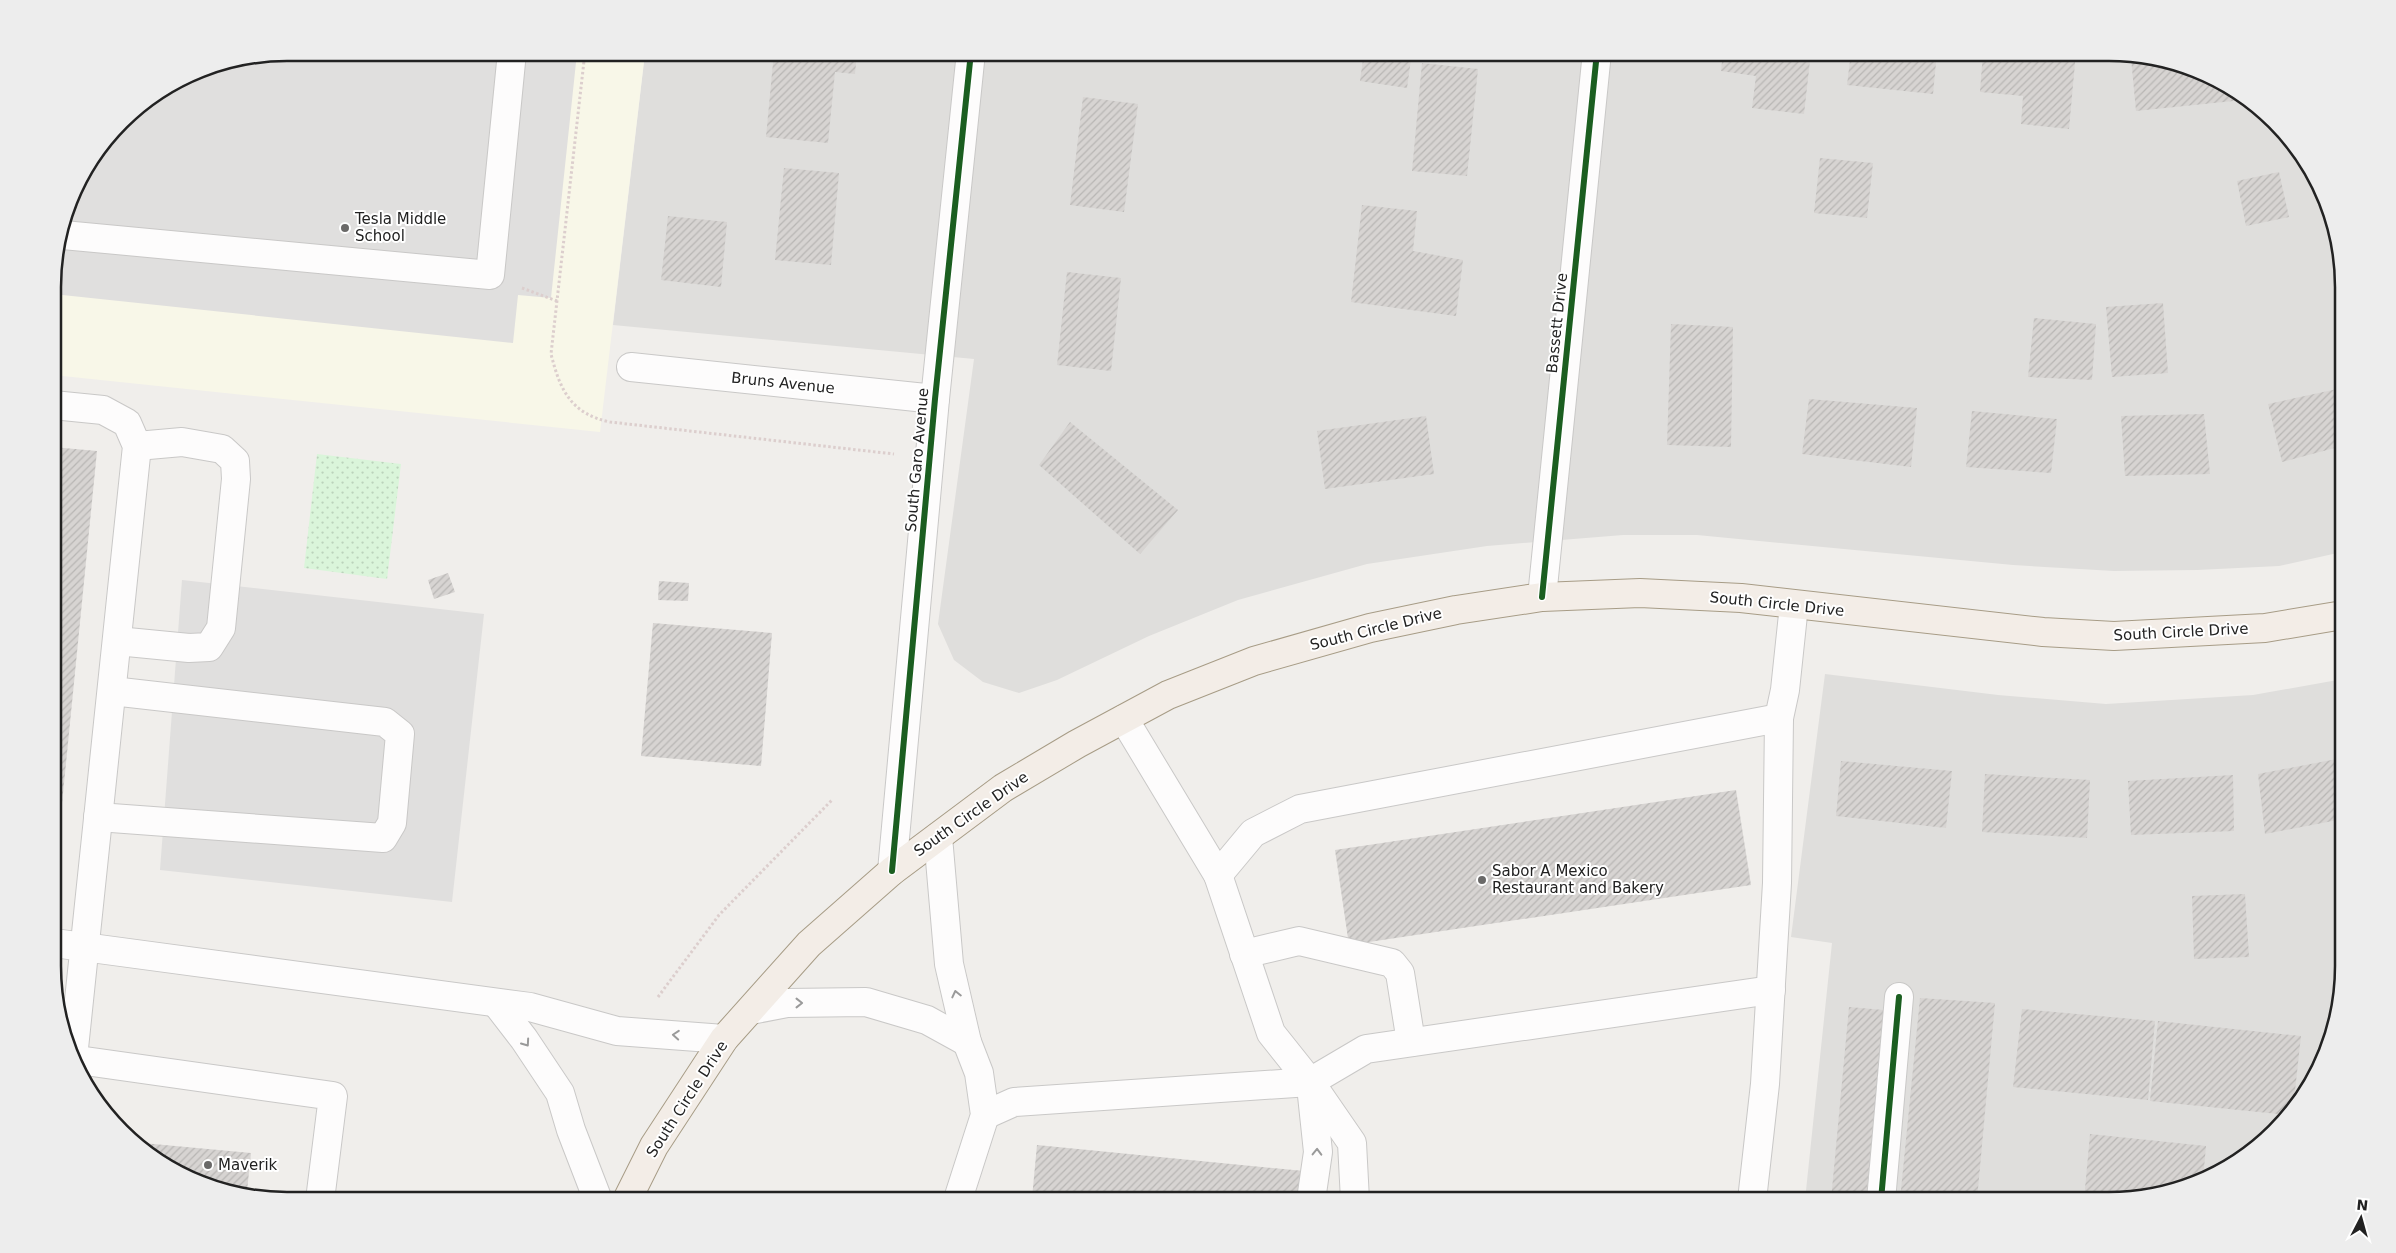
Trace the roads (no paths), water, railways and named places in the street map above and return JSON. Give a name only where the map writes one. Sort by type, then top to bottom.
[{"type":"main road","name":"South Circle Drive","points":[[631,1192],[654,1146],[724,1039],[809,944],[892,871],[1004,788],[1168,696],[1254,661],[1370,628],[1456,610],[1542,597],[1640,593],[1742,598],[2043,632],[2114,636],[2265,628],[2335,616]]},
{"type":"street","points":[[68,235],[490,275],[511,61]]},
{"type":"street","name":"South Garo Avenue","points":[[892,871],[929,457],[970,61]]},
{"type":"street","name":"Bassett Drive","points":[[1542,597],[1597,61]]},
{"type":"street","name":"Bruns Avenue","points":[[631,367],[935,399]]},
{"type":"street","points":[[61,406],[103,410],[127,423],[137,446],[75,1042]]},
{"type":"street","points":[[117,641],[189,648],[209,647],[221,628],[236,479],[235,461],[222,449],[182,442],[137,446]]},
{"type":"street","points":[[1753,1192],[1765,1084],[1777,883],[1779,718],[1785,690],[1794,605]]},
{"type":"street","points":[[98,817],[383,838],[392,823],[400,734],[385,722],[112,691]]},
{"type":"street","points":[[1218,874],[1253,833],[1300,809],[1779,718]]},
{"type":"street","points":[[1124,719],[1218,874],[1271,1032],[1310,1082],[1352,1143],[1355,1192]]},
{"type":"street","points":[[938,837],[949,964],[967,1042],[979,1073],[985,1115],[960,1192]]},
{"type":"street","points":[[1244,954],[1299,941],[1392,963],[1400,973],[1411,1042]]},
{"type":"street","points":[[61,944],[530,1007],[618,1031],[724,1039]]},
{"type":"street","points":[[985,1115],[1014,1102],[1310,1082],[1366,1049],[1771,990]]},
{"type":"street","points":[[1882,1192],[1899,997]]},
{"type":"street","points":[[751,1010],[787,1003],[866,1002],[927,1020],[967,1042]]},
{"type":"street","points":[[497,1004],[560,1093],[571,1130],[595,1192]]},
{"type":"street","points":[[82,1061],[333,1096],[321,1192]]},
{"type":"street","points":[[1310,1082],[1318,1152],[1312,1192]]},
{"type":"place","name":"Tesla Middle School","points":[[345,228]]},
{"type":"place","name":"Sabor A Mexico Restaurant and Bakery","points":[[1482,880]]},
{"type":"place","name":"Maverik","points":[[208,1165]]}]
